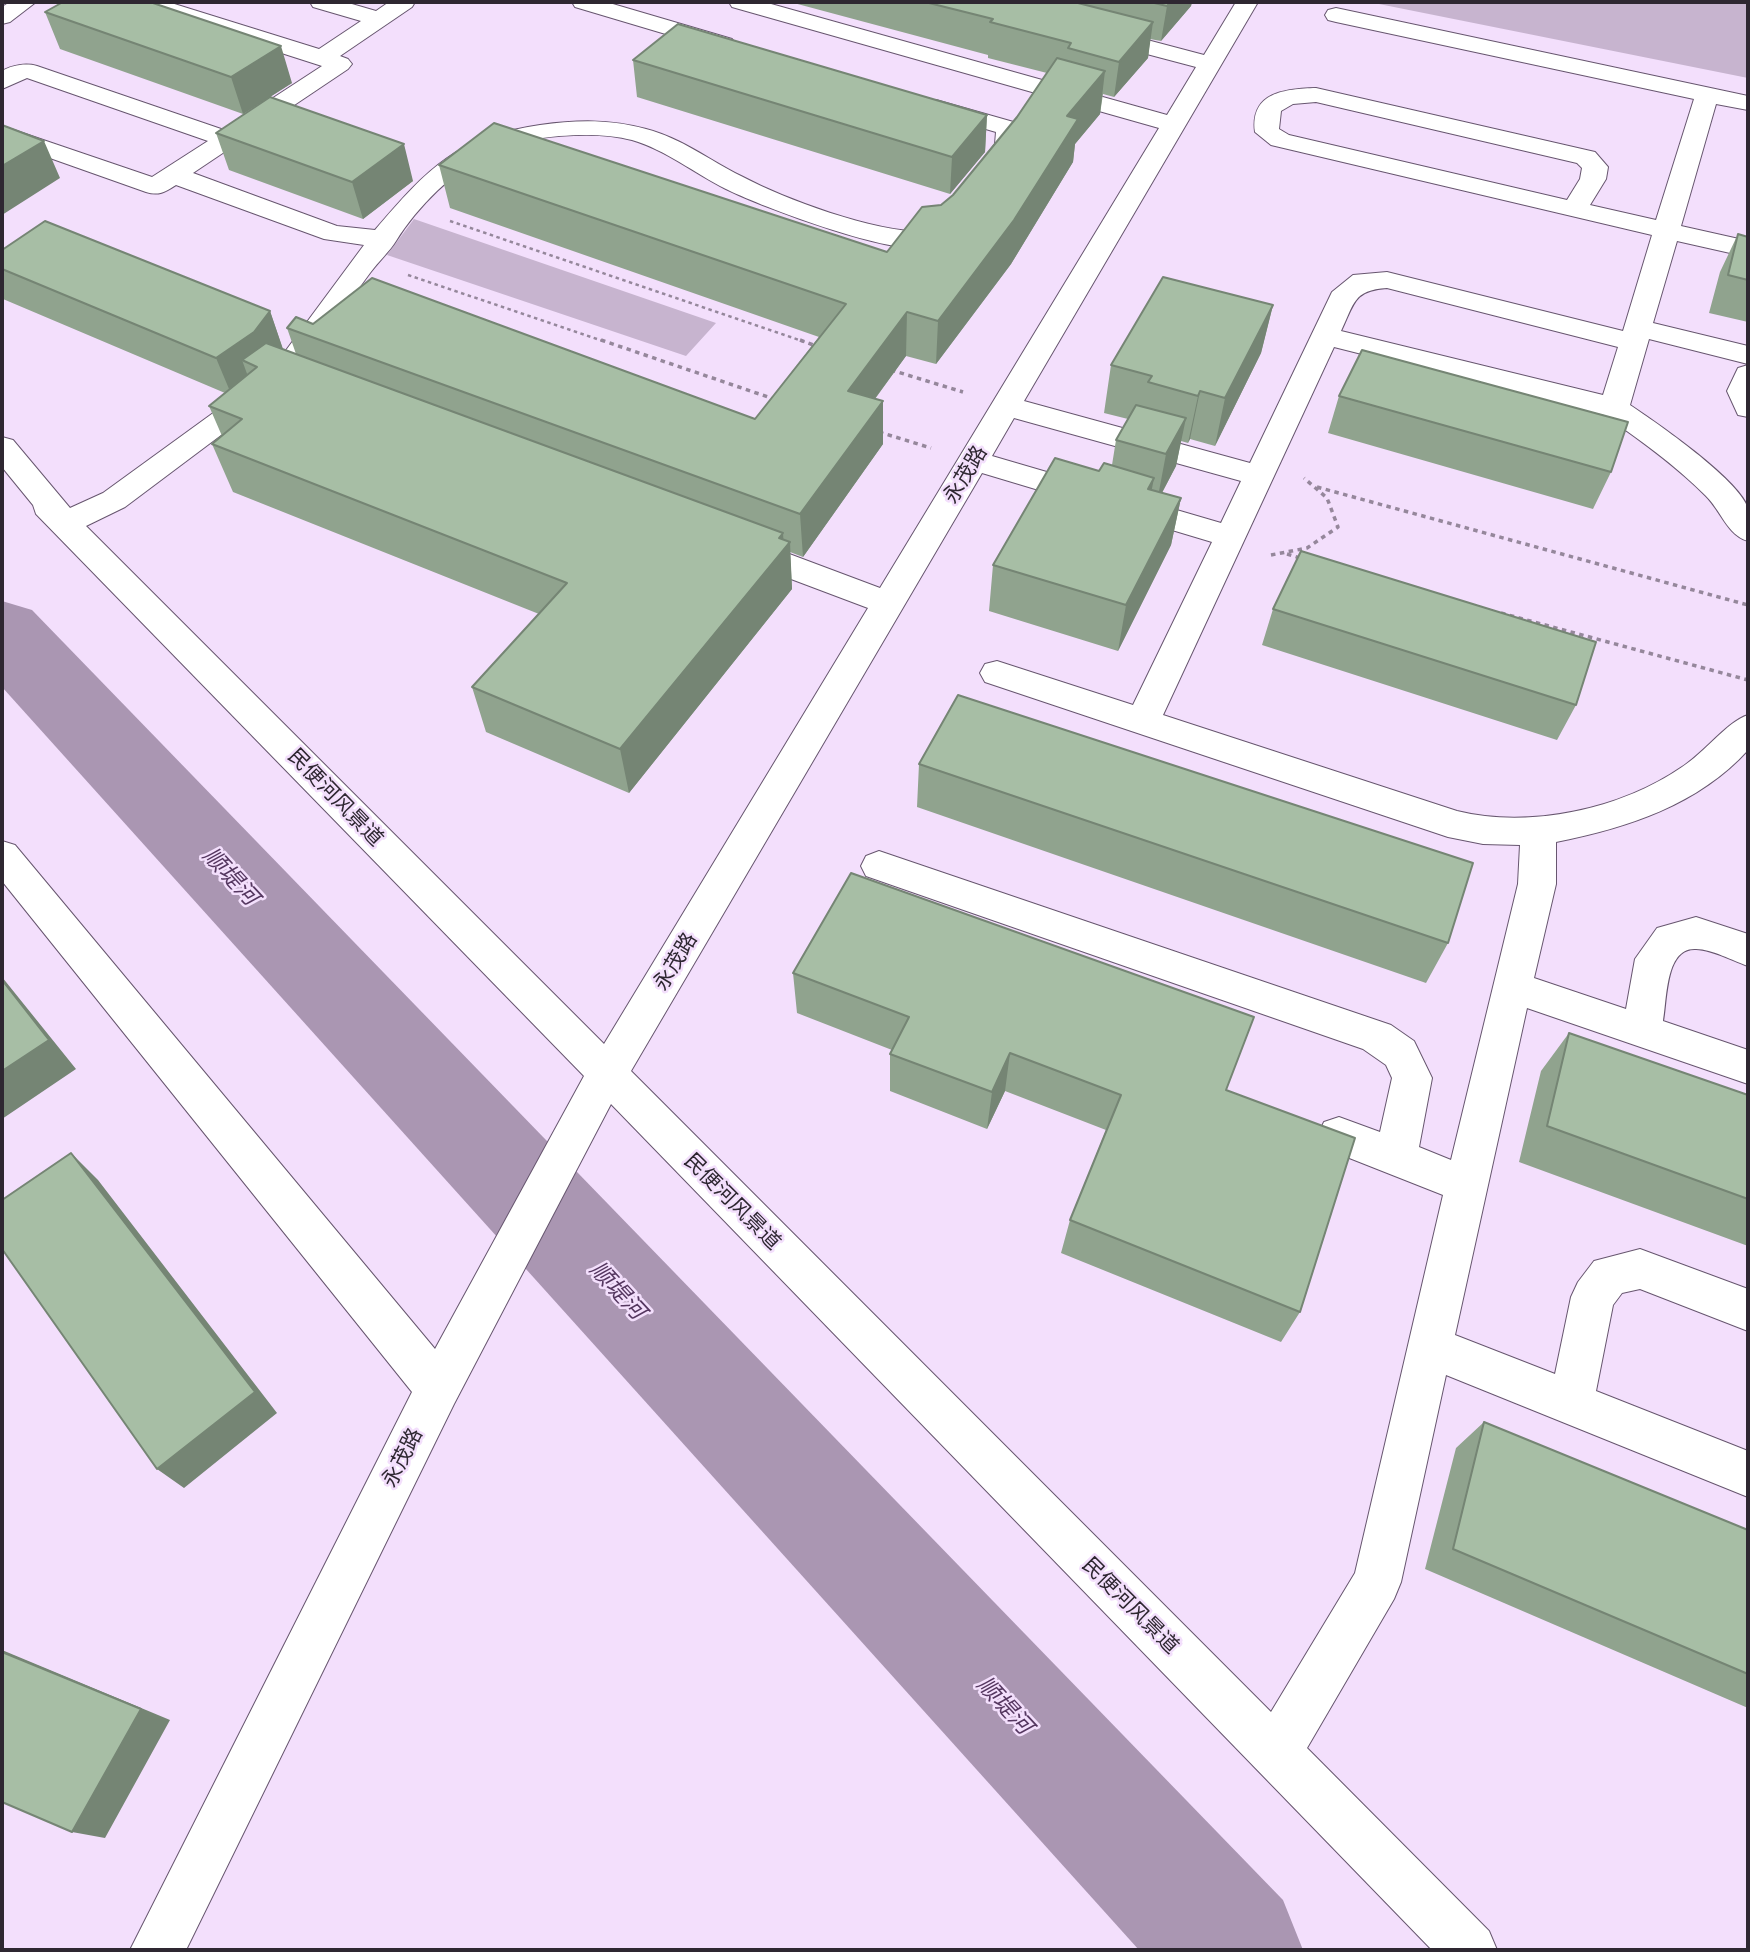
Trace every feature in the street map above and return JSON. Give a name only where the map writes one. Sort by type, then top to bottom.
[{"type":"street","points":[[2,17],[25,2]]},
{"type":"street","points":[[2,132],[155,187],[340,64],[146,2]]},
{"type":"street","points":[[321,2],[379,19]]},
{"type":"street","points":[[321,58],[404,2]]},
{"type":"street","points":[[583,2],[742,49]]},
{"type":"street","points":[[740,2],[1174,125]]},
{"type":"street","name":"永茂路","points":[[157,1950],[438,1388],[578,1124],[1247,2]]},
{"type":"street","points":[[1336,15],[1748,103]]},
{"type":"street","points":[[1079,29],[1210,64]]},
{"type":"street","points":[[2,82],[13,74],[29,71],[227,139]]},
{"type":"street","points":[[1614,408],[1707,94]]},
{"type":"street","points":[[1574,209],[1592,178],[1595,167],[1586,157],[1317,95],[1286,97],[1269,108],[1264,120],[1267,132],[1280,140],[1574,209],[1748,249]]},
{"type":"street","points":[[915,100],[1008,128],[1007,145],[974,188]]},
{"type":"street","points":[[2,471],[65,523],[114,500],[287,379],[367,261],[410,207],[452,164],[481,147],[555,130],[599,127],[651,138],[736,184],[802,210],[905,241],[930,240],[957,209]]},
{"type":"street","points":[[173,175],[333,233],[384,239]]},
{"type":"street","points":[[1142,722],[1346,292],[1363,281],[1387,280],[1634,334],[1748,355]]},
{"type":"street","points":[[1326,336],[1587,399],[1614,408],[1652,434],[1718,489],[1748,530]]},
{"type":"street","points":[[1748,374],[1742,391],[1748,408]]},
{"type":"street","points":[[1007,406],[1263,466]]},
{"type":"street","name":"民便河风景道","points":[[2,447],[65,523],[1470,1950]]},
{"type":"street","points":[[974,461],[1226,545]]},
{"type":"street","points":[[708,536],[889,604]]},
{"type":"street","points":[[997,673],[1428,816],[1479,830],[1538,830],[1587,822],[1653,800],[1701,774],[1734,746],[1748,728]]},
{"type":"street","points":[[1275,1753],[1377,1582],[1537,884],[1538,830]]},
{"type":"street","points":[[2,855],[438,1388]]},
{"type":"street","points":[[879,866],[1377,1037],[1401,1053],[1412,1078],[1396,1157]]},
{"type":"street","points":[[1642,1031],[1654,959],[1670,939],[1696,933],[1748,950]]},
{"type":"street","points":[[1513,987],[1748,1067]]},
{"type":"street","points":[[1339,1135],[1466,1185]]},
{"type":"street","points":[[1571,1403],[1593,1297],[1609,1275],[1640,1269],[1748,1310]]},
{"type":"street","points":[[1429,1346],[1748,1474]]},
{"type":"path","points":[[410,207],[822,348]]},
{"type":"path","points":[[367,261],[780,401]]},
{"type":"path","points":[[888,369],[1007,406]]},
{"type":"path","points":[[870,429],[974,461]]},
{"type":"path","points":[[1263,466],[1317,487],[1748,605]]},
{"type":"path","points":[[1287,554],[1325,540],[1338,527],[1336,513],[1327,497],[1317,487]]},
{"type":"path","points":[[1226,545],[1287,554],[1314,562]]},
{"type":"path","points":[[1498,612],[1748,680]]},
{"type":"shaded area","points":[[1369,2],[1748,2],[1748,78]]},
{"type":"shaded area","points":[[414,219],[716,323],[686,356],[387,255]]},
{"type":"building","points":[[63,2],[150,2],[281,46],[231,77],[45,12]]},
{"type":"building","points":[[925,2],[1074,2],[1153,22],[1119,62],[1068,48],[1071,43]]},
{"type":"building","points":[[1150,2],[1170,2],[1167,6]]},
{"type":"building","points":[[678,24],[987,115],[952,157],[633,60]]},
{"type":"building","points":[[1057,58],[1105,71],[1067,116],[1078,119],[1014,220],[938,321],[907,312],[848,391],[883,401],[800,514],[287,328],[296,317],[313,324],[372,278],[755,419],[846,304],[439,165],[494,123],[887,252],[922,207],[941,205],[953,195],[1017,117]]},
{"type":"building","points":[[270,97],[404,144],[352,182],[216,133]]},
{"type":"building","points":[[2,125],[44,141],[2,166]]},
{"type":"building","points":[[45,221],[270,311],[254,332],[216,358],[2,269],[2,250]]},
{"type":"building","points":[[1738,234],[1748,237],[1748,280],[1728,275]]},
{"type":"building","points":[[1163,277],[1273,305],[1225,398],[1200,391],[1198,396],[1148,382],[1152,376],[1111,365]]},
{"type":"building","points":[[266,343],[783,533],[779,538],[790,542],[620,749],[472,687],[567,583],[212,444],[242,419],[209,406],[257,367],[242,360]]},
{"type":"building","points":[[1362,350],[1628,422],[1611,472],[1339,396]]},
{"type":"building","points":[[1136,405],[1186,418],[1166,454],[1116,440]]},
{"type":"building","points":[[1055,458],[1099,471],[1104,463],[1154,478],[1148,489],[1181,498],[1126,605],[993,565]]},
{"type":"building","points":[[1301,551],[1596,642],[1576,705],[1273,609]]},
{"type":"building","points":[[958,695],[1473,863],[1448,943],[919,764]]},
{"type":"building","points":[[851,873],[1254,1017],[1226,1090],[1355,1138],[1300,1312],[1070,1220],[1121,1095],[1010,1053],[992,1092],[890,1054],[909,1017],[793,973]]},
{"type":"building","points":[[2,980],[49,1040],[2,1071]]},
{"type":"building","points":[[1569,1033],[1748,1095],[1748,1199],[1547,1126]]},
{"type":"building","points":[[71,1153],[255,1392],[157,1469],[2,1249],[2,1200]]},
{"type":"building","points":[[1484,1422],[1748,1530],[1748,1674],[1453,1549]]},
{"type":"building","points":[[2,1652],[141,1709],[72,1832],[2,1802]]},
{"type":"waterway","name":"顺堤河","points":[[2,632],[1233,1950]]}]
